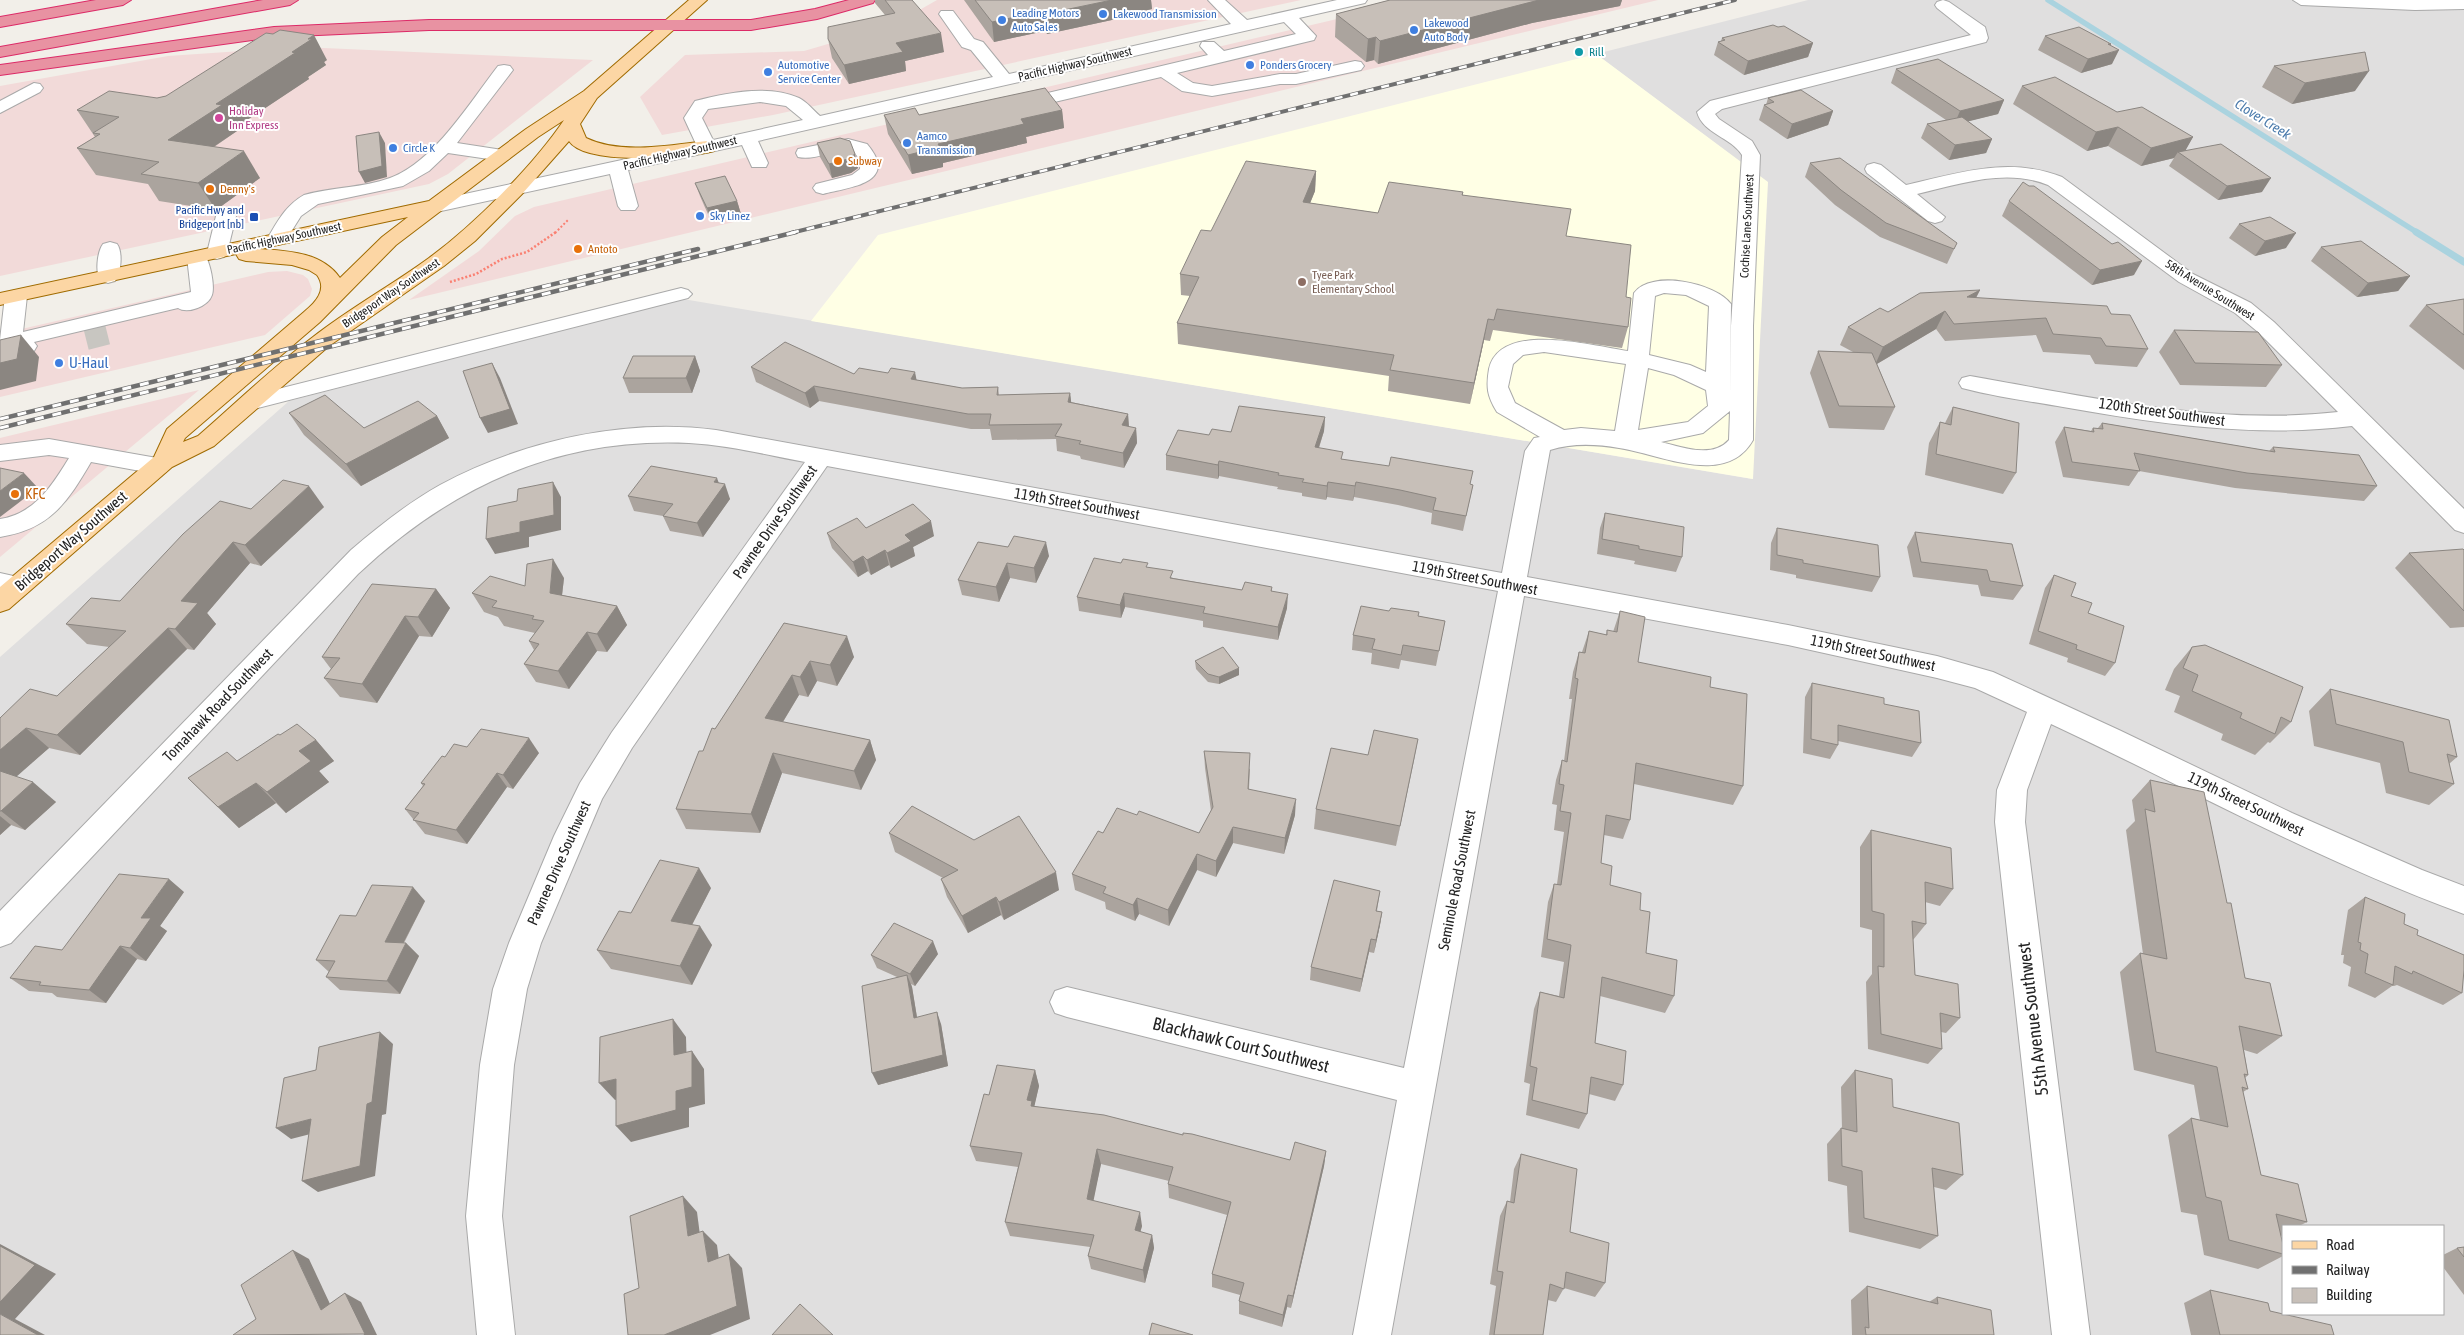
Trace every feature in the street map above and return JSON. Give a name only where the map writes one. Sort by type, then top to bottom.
[{"type":"highway","points":[[0,52],[290,0]]},
{"type":"highway","points":[[0,70],[274,32],[429,25],[751,25],[817,14],[867,0]]},
{"type":"highway","points":[[0,22],[130,4]]},
{"type":"highway","points":[[0,32],[130,4]]},
{"type":"main road","name":"Bridgeport Way Southwest","points":[[161,464],[175,434],[328,301],[389,241],[432,206],[502,155],[564,122],[590,95],[668,25],[699,0]]},
{"type":"main road","points":[[515,190],[520,164],[564,122],[578,141],[596,148],[650,152],[707,147]]},
{"type":"main road","name":"Bridgeport Way Southwest","points":[[6,590],[161,464],[206,441],[321,341],[437,262],[483,223],[515,190]]},
{"type":"main road","name":"Pacific Highway Southwest","points":[[8,298],[432,206]]},
{"type":"main road","points":[[207,255],[294,259],[317,266],[325,270],[330,278],[331,292],[328,301]]},
{"type":"street","points":[[1216,0],[1243,26]]},
{"type":"street","name":"Pacific Highway Southwest","points":[[432,206],[515,190],[816,122],[935,103],[998,81],[1359,0]]},
{"type":"street","points":[[2301,0],[2415,5],[2464,4]]},
{"type":"street","name":"Cochise Lane Southwest","points":[[1558,437],[1595,436],[1625,440],[1700,458],[1711,458],[1734,450],[1741,440],[1742,326],[1750,155],[1745,145],[1712,123],[1706,112],[1716,105],[1980,38],[1979,31],[1943,4]]},
{"type":"street","points":[[947,14],[968,43],[965,48],[998,81]]},
{"type":"street","points":[[1000,111],[1078,90],[1308,36],[1287,16]]},
{"type":"street","points":[[1197,36],[1221,57]]},
{"type":"street","points":[[1165,71],[1178,82],[1188,87],[1212,91],[1280,79],[1296,79],[1355,66]]},
{"type":"street","points":[[1057,68],[1078,90]]},
{"type":"street","points":[[278,239],[295,210],[302,203],[389,185],[405,179],[423,168],[443,148],[504,70]]},
{"type":"street","points":[[0,108],[34,88]]},
{"type":"street","points":[[707,147],[693,118],[701,105],[717,100],[746,98],[785,99],[794,103],[816,122]]},
{"type":"street","points":[[748,138],[759,163]]},
{"type":"street","points":[[805,152],[837,145],[852,144],[860,148],[870,163],[869,171],[859,179],[822,188]]},
{"type":"street","points":[[443,148],[502,155]]},
{"type":"street","points":[[618,167],[628,206]]},
{"type":"street","points":[[1874,169],[1934,217]]},
{"type":"street","name":"58th Avenue Southwest","points":[[1903,191],[2015,171],[2046,176],[2069,190],[2186,278],[2243,308],[2266,327],[2355,418],[2464,524]]},
{"type":"street","points":[[201,296],[207,255],[226,216]]},
{"type":"street","points":[[108,277],[110,248]]},
{"type":"street","points":[[1656,286],[1676,286],[1703,292],[1720,304],[1717,386],[1720,408],[1694,428],[1625,440],[1638,359],[1645,293],[1656,286]]},
{"type":"street","points":[[250,403],[681,294]]},
{"type":"street","points":[[118,332],[165,319],[201,296]]},
{"type":"street","points":[[5,348],[201,296]]},
{"type":"street","points":[[5,348],[8,298]]},
{"type":"street","points":[[5,348],[40,347],[86,339]]},
{"type":"street","points":[[1558,437],[1506,407],[1497,387],[1502,362],[1516,349],[1544,346],[1638,359],[1682,370],[1717,386]]},
{"type":"street","name":"120th Street Southwest","points":[[1970,383],[2212,420],[2260,424],[2300,423],[2355,418]]},
{"type":"street","name":"119th Street Southwest","points":[[449,492],[489,473],[532,458],[594,441],[622,437],[705,436],[1788,635],[1937,667],[1983,680],[2281,822],[2411,880],[2464,900]]},
{"type":"street","name":"Seminole Road Southwest","points":[[1372,1335],[1416,1088],[1437,990],[1537,451],[1542,444],[1558,437]]},
{"type":"street","points":[[0,453],[49,447],[161,464]]},
{"type":"street","points":[[0,528],[24,524],[44,512],[63,488],[84,453]]},
{"type":"street","name":"Pawnee Drive Southwest","points":[[496,1335],[484,1216],[497,1065],[510,989],[525,943],[568,836],[590,792],[622,740],[820,458]]},
{"type":"street","name":"Tomahawk Road Southwest","points":[[0,933],[349,567],[404,522],[449,492]]},
{"type":"street","name":"55th Avenue Southwest","points":[[2043,707],[2012,790],[2010,822],[2071,1335]]},
{"type":"street","name":"Blackhawk Court Southwest","points":[[1067,1002],[1416,1088]]},
{"type":"path","points":[[442,283],[468,277],[502,259],[527,252],[551,237],[568,220]]},
{"type":"shaded area","points":[[937,0],[1301,0],[773,115],[662,135],[640,97],[685,55],[804,51],[910,20],[916,12]]},
{"type":"shaded area","points":[[1418,0],[1658,0],[409,300],[479,251],[515,216],[534,207]]},
{"type":"shaded area","points":[[1808,0],[2464,0],[2464,1335],[0,1335],[0,657],[289,401],[683,299],[1752,479],[1767,182],[1596,54]]},
{"type":"shaded area","points":[[301,47],[593,60],[448,174],[429,184],[0,276],[0,86],[168,56]]},
{"type":"shaded area","name":"Tyee Park Elementary School","points":[[1596,54],[1768,182],[1753,479],[811,321],[878,235]]},
{"type":"shaded area","points":[[287,271],[303,275],[308,279],[312,289],[310,296],[265,335],[0,397],[0,334],[268,272]]},
{"type":"shaded area","points":[[199,390],[0,557],[0,438]]},
{"type":"building","points":[[885,0],[912,0],[941,33],[896,43],[903,52],[844,65],[828,39],[828,27],[895,13]]},
{"type":"building","points":[[975,0],[1112,0],[1045,14],[1043,11],[992,22]]},
{"type":"building","points":[[1390,0],[1539,0],[1380,41],[1376,37],[1368,39],[1336,14]]},
{"type":"building","points":[[1773,25],[1778,27],[1784,26],[1813,43],[1748,61],[1718,42],[1725,40],[1722,38]]},
{"type":"building","points":[[2079,27],[2119,50],[2088,59],[2045,36]]},
{"type":"building","points":[[280,30],[314,35],[308,39],[312,39],[292,52],[295,53],[216,104],[222,105],[168,140],[244,151],[198,183],[141,174],[159,162],[77,148],[100,134],[93,133],[119,117],[77,110],[109,91],[157,98],[166,96],[266,33],[273,34]]},
{"type":"building","points":[[2365,52],[2369,71],[2305,83],[2274,66]]},
{"type":"building","points":[[1938,59],[2004,100],[1960,111],[1896,69]]},
{"type":"building","points":[[2055,77],[2117,112],[2142,107],[2193,137],[2151,148],[2118,127],[2096,132],[2022,86]]},
{"type":"building","points":[[1045,88],[1062,110],[1021,119],[1024,124],[938,144],[940,147],[908,155],[884,115],[915,108],[919,115]]},
{"type":"building","points":[[1801,90],[1833,111],[1792,124],[1764,105],[1774,102],[1768,98]]},
{"type":"building","points":[[1962,117],[1992,139],[1955,145],[1927,124]]},
{"type":"building","points":[[379,132],[382,166],[359,172],[356,136]]},
{"type":"building","points":[[840,138],[850,141],[855,154],[848,159],[829,164],[817,143]]},
{"type":"building","points":[[2221,144],[2271,178],[2227,186],[2178,152]]},
{"type":"building","points":[[1840,158],[1957,243],[1954,249],[1886,223],[1841,190],[1810,163]]},
{"type":"building","points":[[1246,161],[1316,171],[1303,202],[1378,213],[1389,182],[1463,192],[1462,195],[1571,209],[1566,236],[1631,245],[1626,297],[1631,298],[1628,327],[1497,309],[1494,320],[1488,319],[1474,383],[1390,370],[1394,355],[1177,323],[1199,277],[1180,274],[1201,230],[1211,231]]},
{"type":"building","points":[[725,176],[737,201],[707,208],[695,183]]},
{"type":"building","points":[[2023,182],[2029,186],[2034,186],[2112,244],[2118,242],[2142,261],[2100,270],[2009,201]]},
{"type":"building","points":[[2270,217],[2296,233],[2265,241],[2239,224]]},
{"type":"building","points":[[2361,241],[2410,276],[2368,283],[2321,247]]},
{"type":"building","points":[[1980,290],[1967,297],[2107,306],[2111,314],[2130,315],[2148,349],[2106,346],[2101,338],[2053,334],[2046,318],[1954,324],[1945,311],[1883,347],[1848,327],[1880,308],[1888,312],[1920,293]]},
{"type":"building","points":[[2464,299],[2464,335],[2426,305]]},
{"type":"building","points":[[2174,330],[2258,332],[2282,365],[2195,363]]},
{"type":"building","points":[[21,335],[17,359],[0,363],[0,340]]},
{"type":"building","points":[[785,342],[854,374],[859,368],[888,373],[891,368],[915,372],[911,379],[962,388],[998,387],[997,395],[1070,393],[1068,402],[1128,414],[1122,425],[1136,428],[1123,453],[1079,444],[1081,441],[1055,436],[1062,424],[989,425],[991,414],[968,414],[814,386],[805,393],[751,367]]},
{"type":"building","points":[[1818,351],[1872,353],[1895,407],[1839,406]]},
{"type":"building","points":[[633,356],[695,356],[686,378],[623,378]]},
{"type":"building","points":[[492,363],[510,409],[480,418],[463,371]]},
{"type":"building","points":[[325,395],[364,428],[418,401],[437,416],[346,464],[289,413]]},
{"type":"building","points":[[1239,406],[1325,417],[1315,447],[1343,452],[1341,459],[1389,466],[1391,457],[1473,471],[1470,484],[1473,485],[1466,516],[1433,510],[1436,498],[1400,490],[1356,482],[1355,486],[1328,482],[1327,486],[1302,482],[1304,479],[1278,475],[1279,473],[1219,461],[1218,465],[1166,455],[1178,430],[1209,435],[1212,429],[1231,432]]},
{"type":"building","points":[[1953,407],[2019,423],[2016,473],[1936,454],[1940,422],[1951,425]]},
{"type":"building","points":[[2102,423],[2275,452],[2273,447],[2359,455],[2377,486],[2247,473],[2134,453],[2140,471],[2072,462],[2064,427],[2094,432],[2093,428],[2103,429]]},
{"type":"building","points":[[651,466],[717,478],[714,482],[725,484],[697,523],[663,516],[673,504],[628,496]]},
{"type":"building","points":[[0,468],[24,473],[0,491]]},
{"type":"building","points":[[283,480],[309,486],[245,545],[233,542],[181,601],[198,603],[175,629],[168,628],[57,735],[26,728],[0,750],[0,718],[30,689],[57,696],[126,631],[66,624],[91,598],[120,601],[183,534],[220,501],[251,509]]},
{"type":"building","points":[[553,482],[554,515],[520,522],[520,532],[486,539],[488,507],[517,501],[518,489]]},
{"type":"building","points":[[913,504],[931,521],[905,535],[911,541],[887,553],[885,550],[867,560],[863,556],[853,562],[827,533],[857,518],[866,528]]},
{"type":"building","points":[[1605,513],[1684,527],[1682,557],[1639,549],[1639,546],[1602,539]]},
{"type":"building","points":[[1777,528],[1878,545],[1880,577],[1803,563],[1803,560],[1777,555]]},
{"type":"building","points":[[1915,532],[2012,544],[2023,586],[1990,581],[1987,570],[1921,562]]},
{"type":"building","points":[[1014,536],[1046,542],[1034,568],[1007,563],[996,587],[958,580],[978,542],[1008,547]]},
{"type":"building","points":[[2464,550],[2464,611],[2409,553]]},
{"type":"building","points":[[1094,558],[1121,563],[1123,559],[1148,563],[1146,567],[1173,571],[1170,578],[1242,590],[1245,582],[1272,587],[1271,591],[1288,594],[1278,627],[1203,613],[1205,607],[1124,593],[1120,605],[1077,597]]},
{"type":"building","points":[[553,559],[550,593],[617,606],[597,634],[587,632],[558,671],[524,664],[539,644],[529,641],[544,621],[532,619],[534,616],[492,607],[497,601],[472,593],[490,576],[525,586],[527,564]]},
{"type":"building","points":[[2054,575],[2076,583],[2071,596],[2092,603],[2088,613],[2124,626],[2115,663],[2076,649],[2077,645],[2038,631]]},
{"type":"building","points":[[372,584],[436,589],[418,617],[405,616],[362,684],[324,678],[340,658],[322,657]]},
{"type":"building","points":[[1361,606],[1389,611],[1391,608],[1419,612],[1418,616],[1445,621],[1439,651],[1403,645],[1401,655],[1372,649],[1375,639],[1353,635]]},
{"type":"building","points":[[1620,611],[1645,617],[1638,662],[1711,677],[1710,687],[1747,694],[1743,786],[1636,763],[1630,820],[1606,815],[1601,863],[1612,866],[1610,885],[1641,893],[1640,910],[1650,912],[1646,953],[1677,960],[1674,996],[1602,977],[1595,1043],[1626,1051],[1623,1085],[1591,1077],[1587,1114],[1532,1100],[1537,1068],[1530,1066],[1540,992],[1564,998],[1571,945],[1547,939],[1554,884],[1561,885],[1571,813],[1560,811],[1564,785],[1559,784],[1562,760],[1567,762],[1578,679],[1575,678],[1579,652],[1585,653],[1589,631],[1607,635],[1607,630],[1617,632]]},
{"type":"building","points":[[784,623],[847,636],[830,665],[810,661],[800,677],[792,675],[765,718],[870,740],[854,771],[773,753],[751,814],[676,809],[699,751],[703,751],[712,728],[715,729]]},
{"type":"building","points":[[2205,645],[2303,687],[2291,722],[2281,717],[2275,734],[2240,718],[2242,713],[2192,691],[2198,675],[2183,668],[2192,647]]},
{"type":"building","points":[[1223,647],[1239,668],[1219,677],[1208,674],[1195,661]]},
{"type":"building","points":[[1812,683],[1884,698],[1884,704],[1919,711],[1921,743],[1838,725],[1838,745],[1811,739]]},
{"type":"building","points":[[2330,689],[2449,720],[2457,757],[2447,754],[2454,784],[2409,772],[2403,742],[2336,724]]},
{"type":"building","points":[[297,724],[316,740],[299,751],[311,761],[267,792],[256,783],[218,807],[188,778],[227,752],[237,761]]},
{"type":"building","points":[[481,729],[529,738],[503,775],[497,773],[456,830],[413,820],[419,813],[405,809],[425,784],[421,783],[442,756],[445,757],[454,744],[467,747]]},
{"type":"building","points":[[1374,730],[1418,739],[1400,826],[1316,809],[1331,748],[1368,755]]},
{"type":"building","points":[[1204,751],[1250,753],[1248,789],[1296,799],[1285,838],[1233,827],[1216,861],[1197,854],[1168,910],[1137,898],[1133,905],[1103,893],[1106,887],[1072,874],[1098,831],[1103,833],[1117,808],[1137,815],[1139,811],[1199,833],[1213,807]]},
{"type":"building","points":[[0,771],[33,782],[1,811],[0,811]]},
{"type":"building","points":[[2150,780],[2204,792],[2227,903],[2231,903],[2245,978],[2270,983],[2282,1036],[2239,1026],[2248,1075],[2244,1074],[2248,1089],[2242,1087],[2261,1175],[2298,1184],[2307,1222],[2276,1214],[2282,1241],[2282,1254],[2229,1240],[2221,1201],[2206,1197],[2191,1118],[2228,1127],[2217,1067],[2156,1052],[2140,953],[2167,959],[2145,809],[2155,812]]},
{"type":"building","points":[[912,806],[974,840],[1019,816],[1056,872],[999,902],[996,897],[962,916],[941,879],[958,870],[889,833]]},
{"type":"building","points":[[1871,830],[1951,848],[1953,889],[1925,882],[1926,924],[1912,921],[1915,975],[1958,984],[1960,1018],[1940,1013],[1942,1049],[1881,1034],[1878,966],[1884,967],[1884,914],[1872,911]]},
{"type":"building","points":[[660,860],[699,868],[671,921],[700,926],[680,966],[597,950],[619,911],[631,913]]},
{"type":"building","points":[[119,874],[169,879],[141,918],[151,918],[130,948],[120,946],[89,990],[39,985],[41,982],[10,978],[35,946],[62,950]]},
{"type":"building","points":[[1334,880],[1380,891],[1376,911],[1382,912],[1376,940],[1371,939],[1362,979],[1311,967]]},
{"type":"building","points":[[372,885],[413,887],[385,942],[406,943],[387,981],[326,977],[335,961],[316,960],[340,915],[356,916]]},
{"type":"building","points":[[2365,897],[2405,914],[2404,924],[2418,930],[2417,935],[2464,955],[2462,993],[2413,971],[2412,974],[2395,966],[2393,985],[2365,973],[2368,954],[2360,950],[2361,943],[2358,942]]},
{"type":"building","points":[[894,923],[933,941],[910,974],[871,955]]},
{"type":"building","points":[[907,975],[914,1018],[937,1012],[943,1055],[872,1073],[862,986]]},
{"type":"building","points":[[673,1019],[674,1055],[692,1051],[692,1087],[676,1091],[676,1110],[616,1126],[616,1079],[599,1083],[600,1037]]},
{"type":"building","points":[[380,1032],[372,1102],[367,1104],[360,1166],[302,1181],[311,1119],[276,1128],[284,1078],[316,1070],[319,1047]]},
{"type":"building","points":[[997,1065],[1035,1070],[1027,1100],[1032,1101],[1031,1106],[1104,1115],[1183,1135],[1183,1133],[1192,1134],[1290,1160],[1295,1142],[1326,1151],[1293,1296],[1288,1295],[1283,1315],[1239,1301],[1244,1283],[1212,1274],[1231,1202],[1168,1184],[1173,1167],[1097,1149],[1087,1199],[1140,1212],[1135,1230],[1152,1235],[1143,1270],[1088,1256],[1094,1235],[1005,1222],[1022,1153],[970,1146],[984,1094],[989,1095]]},
{"type":"building","points":[[1855,1070],[1892,1079],[1893,1107],[1959,1123],[1963,1175],[1932,1168],[1938,1236],[1864,1218],[1862,1171],[1842,1166],[1841,1128],[1857,1132]]},
{"type":"building","points":[[1521,1154],[1577,1169],[1570,1232],[1609,1243],[1605,1283],[1566,1272],[1564,1289],[1550,1284],[1543,1335],[1494,1335],[1503,1272],[1497,1271],[1507,1201],[1514,1203]]},
{"type":"building","points":[[683,1196],[688,1236],[703,1231],[708,1262],[729,1254],[737,1306],[664,1335],[628,1335],[624,1294],[639,1288],[630,1216]]},
{"type":"building","points":[[0,1246],[35,1265],[0,1302]]},
{"type":"building","points":[[2464,1247],[2464,1257],[2457,1248]]},
{"type":"building","points":[[293,1250],[321,1310],[345,1293],[365,1334],[233,1335],[256,1319],[241,1285]]},
{"type":"building","points":[[1867,1286],[1938,1304],[1937,1297],[1991,1310],[1994,1335],[1866,1335],[1865,1327],[1869,1328]]},
{"type":"building","points":[[2210,1290],[2268,1303],[2270,1311],[2282,1315],[2331,1325],[2334,1335],[2220,1335]]},
{"type":"building","points":[[800,1304],[833,1335],[772,1335]]},
{"type":"building","points":[[0,1314],[38,1335],[0,1335]]},
{"type":"building","points":[[1152,1323],[1193,1335],[1149,1335]]},
{"type":"waterway","name":"Clover Creek","points":[[2048,0],[2418,233]]},
{"type":"waterway","name":"Clover Creek","points":[[2416,232],[2464,262]]},
{"type":"tunnel","points":[[86,339],[118,331]]},
{"type":"railway","points":[[791,233],[1735,0]]},
{"type":"railway","points":[[0,428],[796,232]]},
{"type":"railway","points":[[0,419],[698,249]]},
{"type":"place","name":"Lakewood Transmission","points":[[1103,14]]},
{"type":"place","name":"Leading Motors Auto Sales","points":[[1002,20]]},
{"type":"place","name":"Lakewood Auto Body","points":[[1414,30]]},
{"type":"place","name":"Rill","points":[[1579,52]]},
{"type":"place","name":"Ponders Grocery","points":[[1250,65]]},
{"type":"place","name":"Automotive Service Center","points":[[768,72]]},
{"type":"place","name":"Holiday Inn Express","points":[[219,118]]},
{"type":"place","name":"Aamco Transmission","points":[[907,143]]},
{"type":"place","name":"Circle K","points":[[393,148]]},
{"type":"place","name":"Subway","points":[[838,161]]},
{"type":"place","name":"Denny's","points":[[210,189]]},
{"type":"place","name":"Sky Linez","points":[[700,216]]},
{"type":"place","name":"Pacific Hwy and Bridgeport [nb]","points":[[254,217]]},
{"type":"place","name":"Antoto","points":[[578,249]]},
{"type":"place","name":"Tyee Park Elementary School","points":[[1302,282]]},
{"type":"place","name":"U-Haul","points":[[59,363]]},
{"type":"place","name":"KFC","points":[[15,494]]}]
